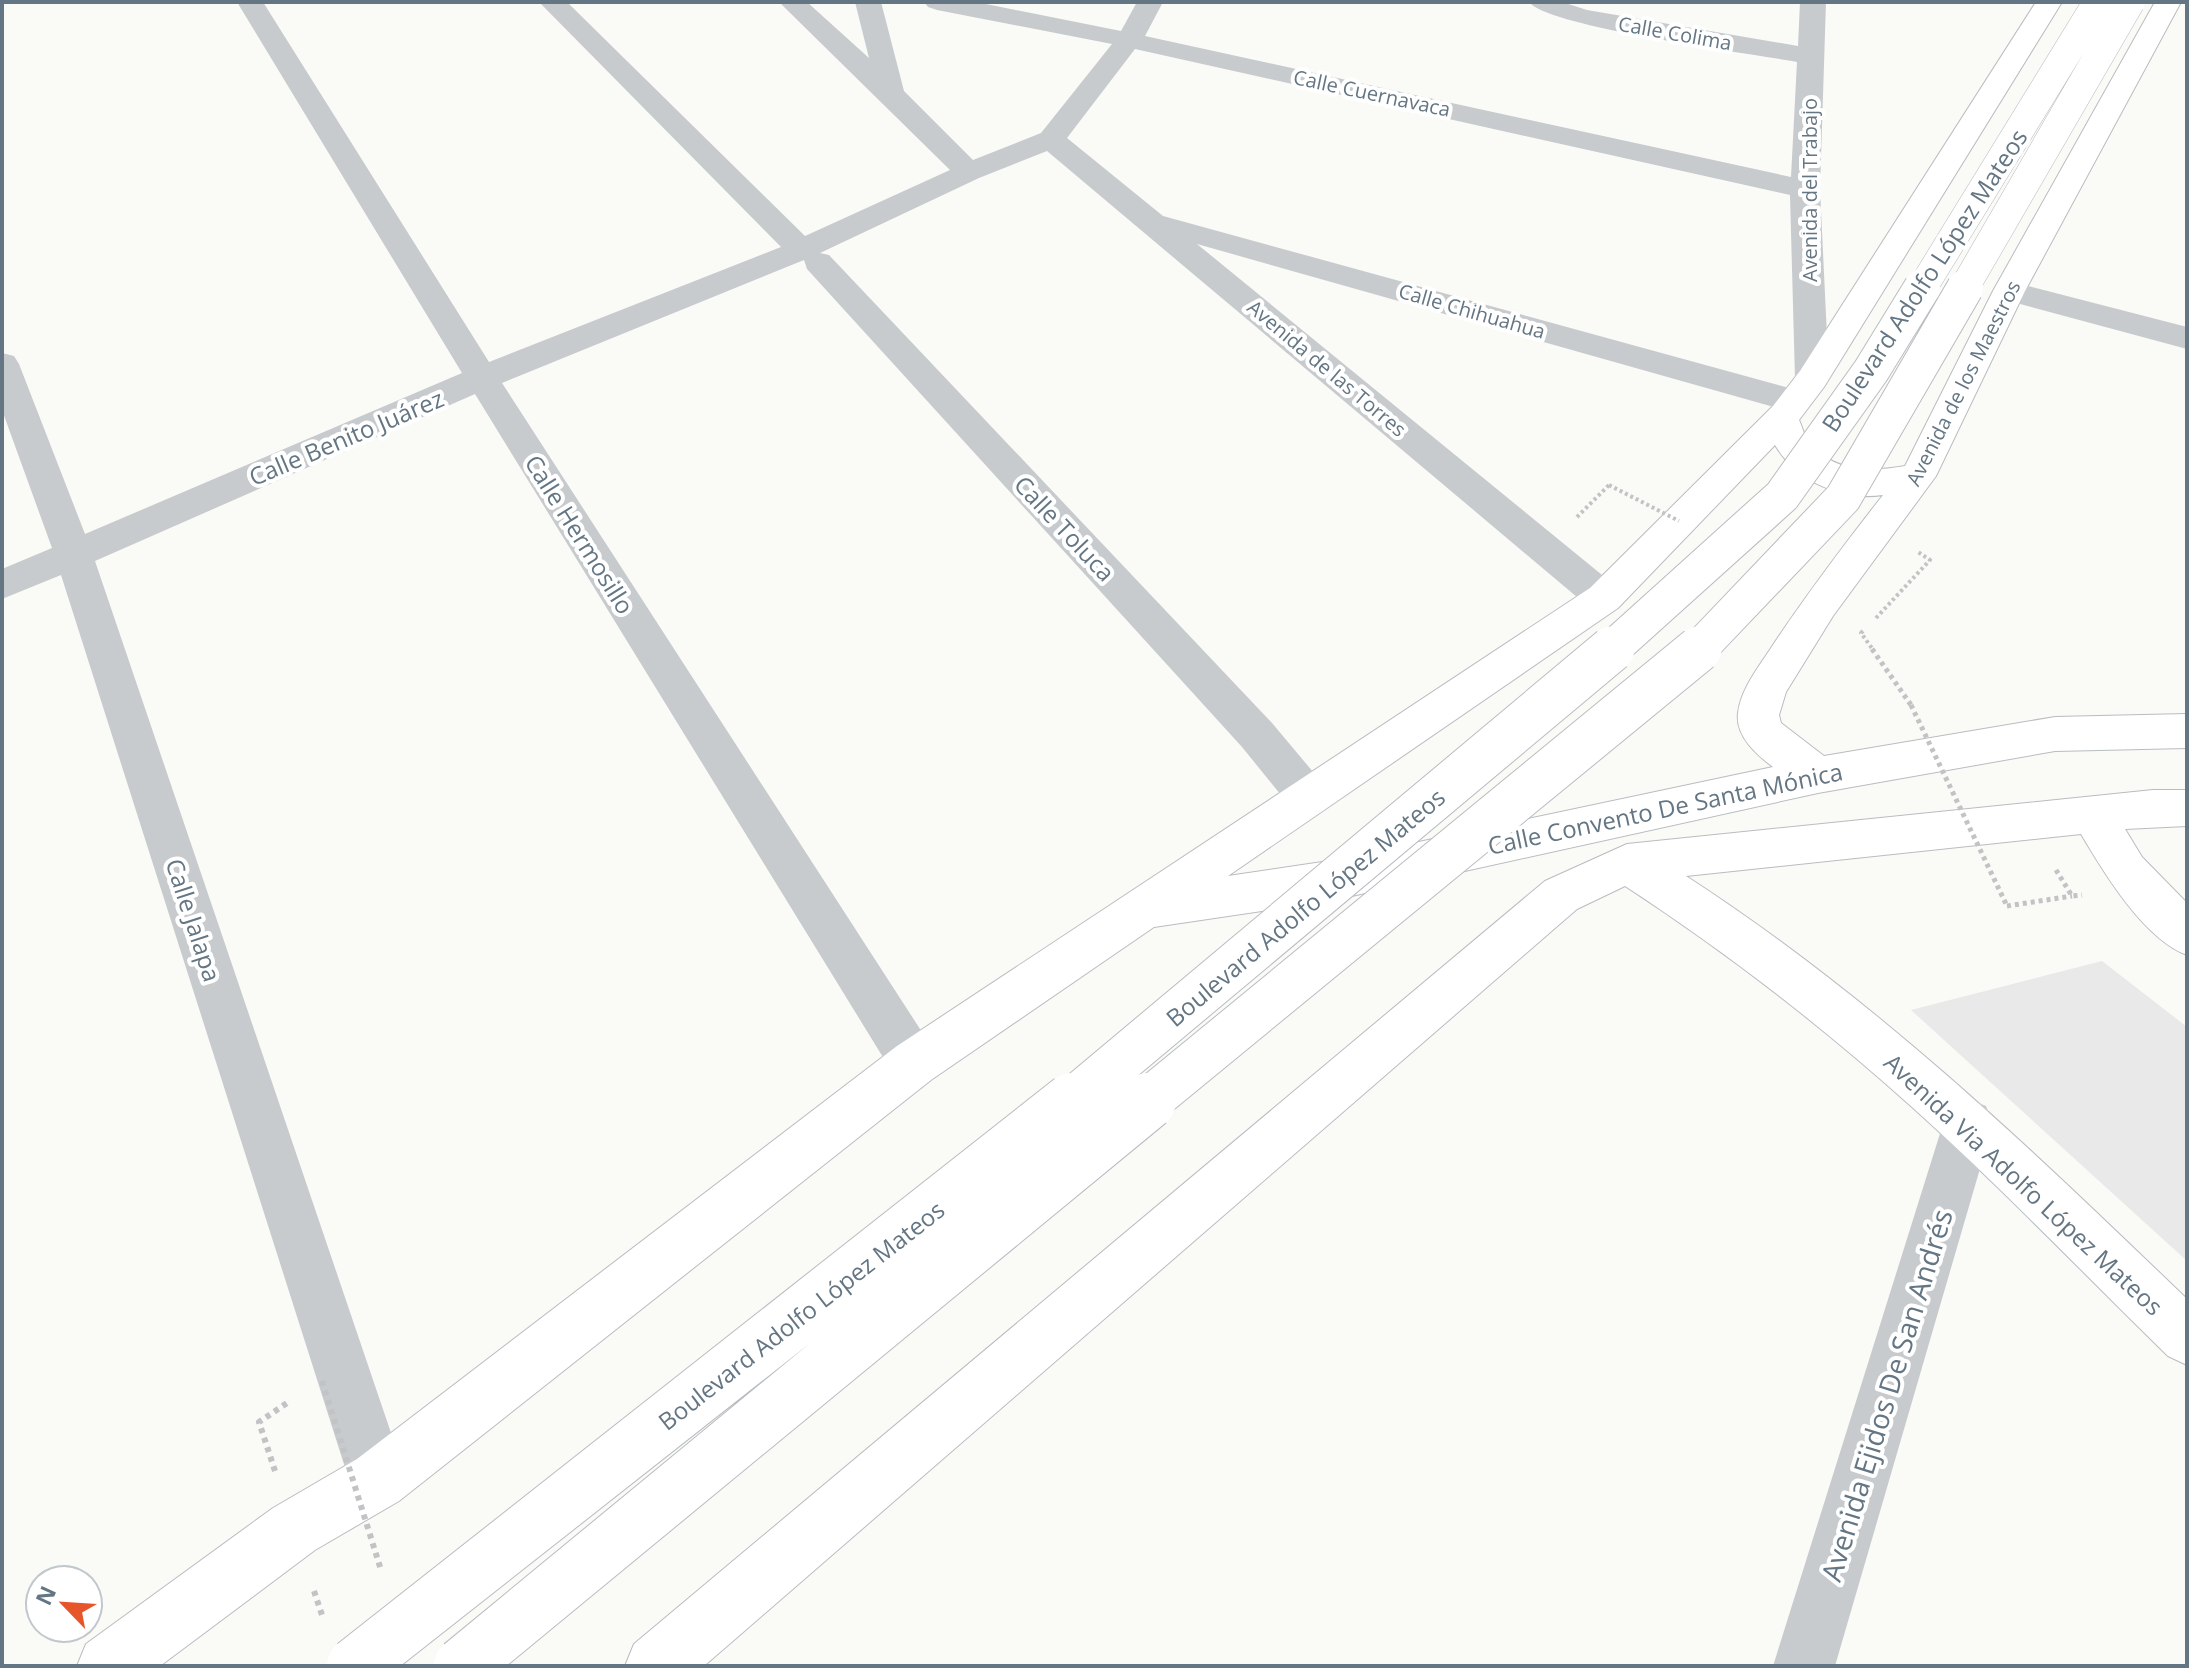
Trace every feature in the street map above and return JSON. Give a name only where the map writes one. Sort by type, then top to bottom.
[{"type":"main road","points":[[108,1666],[294,1529],[378,1480],[914,1063],[1604,598],[1797,398],[2049,2]]},
{"type":"main road","name":"Boulevard Adolfo López Mateos","points":[[355,1666],[1073,1101],[1653,615],[1782,496],[1871,371],[2098,2]]},
{"type":"main road","name":"Avenida de los Maestros","points":[[1689,660],[1843,498],[2130,2]]},
{"type":"main road","name":"Avenida de los Maestros","points":[[1818,775],[1776,746],[1762,731],[1758,715],[1767,688],[1819,606],[1918,476],[2009,291],[2168,2]]},
{"type":"main road","points":[[1797,398],[1787,435],[1797,453],[1818,469],[1842,479],[1867,484],[1918,476]]},
{"type":"main road","name":"Boulevard Adolfo López Mateos","points":[[462,1666],[1519,796],[1689,660]]},
{"type":"main road","name":"Calle Convento De Santa Mónica","points":[[1146,909],[1329,881],[1818,775],[2055,734],[2187,731]]},
{"type":"main road","name":"Calle Convento De Santa Mónica","points":[[1627,863],[2093,814],[2187,808]]},
{"type":"main road","points":[[2093,814],[2126,871],[2187,934]]},
{"type":"main road","points":[[656,1666],[1561,895],[1627,863]]},
{"type":"main road","name":"Avenida Via Adolfo López Mateos","points":[[1627,863],[1737,935],[1837,1012],[1968,1124],[2187,1337]]},
{"type":"street","name":"Calle Hermosillo","points":[[250,2],[482,378],[914,1063]]},
{"type":"street","name":"Calle Toluca","points":[[552,2],[809,256],[1257,735],[1309,798]]},
{"type":"street","points":[[792,2],[891,93],[969,172]]},
{"type":"street","points":[[868,2],[891,93]]},
{"type":"street","name":"Calle Cuernavaca","points":[[937,2],[1129,40],[1805,189]]},
{"type":"street","name":"Calle Benito Juárez","points":[[2,585],[482,378],[692,294],[809,256],[877,214],[1051,139],[1129,40],[1150,2]]},
{"type":"street","name":"Calle Colima","points":[[1542,2],[1585,17],[1810,56]]},
{"type":"street","name":"Avenida del Trabajo","points":[[1797,398],[1813,2]]},
{"type":"street","name":"Avenida de las Torres","points":[[1051,139],[1604,598]]},
{"type":"street","name":"Calle Chihuahua","points":[[1149,221],[1797,398]]},
{"type":"street","points":[[2009,291],[2187,338]]},
{"type":"street","name":"Calle Jalapa","points":[[2,364],[74,555],[378,1480]]},
{"type":"street","name":"Avenida Ejidos De San Andrés","points":[[1804,1666],[1968,1124]]},
{"type":"path","points":[[1571,523],[1609,485],[1680,521]]},
{"type":"path","points":[[1930,560],[1861,633],[1911,705],[2007,906],[2072,896]]},
{"type":"path","points":[[322,1381],[386,1587]]},
{"type":"shaded area","points":[[2102,961],[2187,1027],[2187,1261],[1911,1010]]}]
